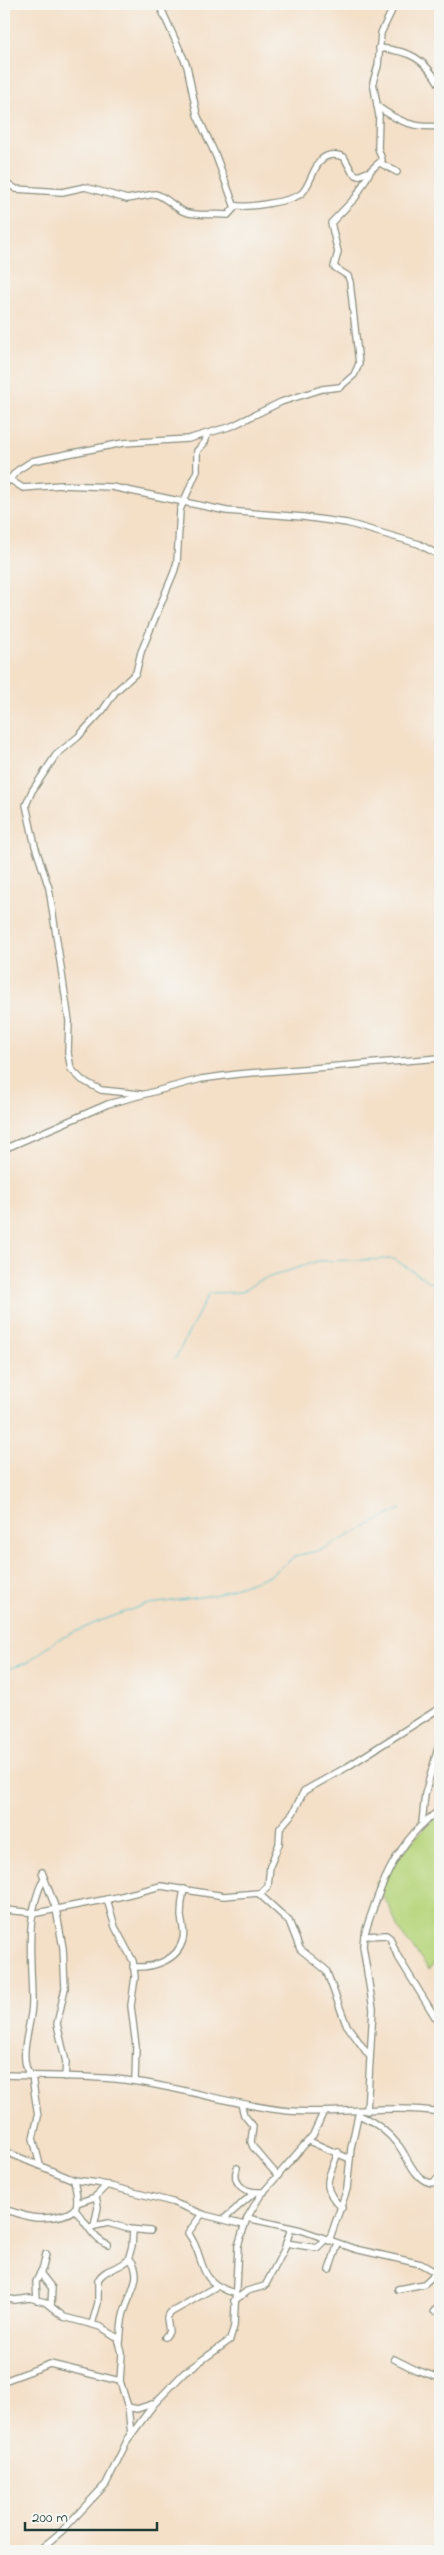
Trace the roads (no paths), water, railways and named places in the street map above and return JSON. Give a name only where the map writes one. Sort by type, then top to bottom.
[{"type":"street","points":[[159,4],[187,66],[196,115],[222,170],[232,202],[236,206]]},
{"type":"street","points":[[4,181],[16,189],[62,192],[85,187],[127,199],[155,194],[165,198],[181,210],[201,215],[219,213],[228,215],[236,206],[298,196],[307,187],[314,167],[326,158],[344,157],[352,172],[358,176],[364,176],[382,160],[378,148],[377,106],[373,82],[378,66],[382,28],[395,4]]},
{"type":"street","points":[[379,48],[407,52],[426,67],[440,85]]},
{"type":"street","points":[[377,106],[387,114],[412,126],[440,126]]},
{"type":"street","points":[[380,163],[397,172]]},
{"type":"street","points":[[4,485],[25,464],[123,443],[171,441],[207,434],[232,426],[281,402],[322,389],[339,387],[355,373],[359,359],[352,318],[350,282],[348,276],[334,267],[338,252],[331,223],[360,191],[371,170]]},
{"type":"street","points":[[140,1094],[100,1090],[82,1080],[71,1069],[68,1053],[69,1021],[49,888],[35,846],[26,805],[32,792],[56,756],[78,737],[103,710],[115,692],[136,674],[140,652],[167,595],[176,567],[179,514],[198,471],[197,451],[205,442],[207,434]]},
{"type":"street","points":[[9,479],[24,488],[61,485],[112,487],[227,511],[303,517],[347,523],[413,542],[433,550],[440,556]]},
{"type":"street","points":[[4,1149],[90,1111],[140,1094],[227,1075],[440,1058]]},
{"type":"street","points":[[260,1894],[268,1886],[270,1866],[280,1844],[280,1828],[293,1813],[304,1791],[347,1768],[440,1708]]},
{"type":"street","points":[[422,1823],[425,1794],[440,1741]]},
{"type":"street","points":[[367,2111],[372,2009],[363,1946],[364,1936],[392,1864],[422,1823],[440,1810]]},
{"type":"street","points":[[40,2165],[33,2138],[38,2117],[31,2076],[24,2062],[32,2003],[30,1956],[33,1913],[43,1875],[56,1909],[64,1958],[65,1988],[57,2024],[66,2062],[65,2077]]},
{"type":"street","points":[[4,1910],[33,1913],[107,1899],[153,1886],[167,1886],[224,1896],[253,1892],[260,1894],[289,1921],[300,1949],[326,1970],[346,2024],[370,2057]]},
{"type":"street","points":[[134,1967],[154,1967],[168,1958],[181,1945],[184,1934],[181,1914],[184,1889]]},
{"type":"street","points":[[107,1899],[111,1917],[132,1956],[134,1967],[135,1977],[131,2006],[136,2046],[135,2081]]},
{"type":"street","points":[[364,1936],[386,1935],[390,1938],[397,1955],[440,2025]]},
{"type":"street","points":[[4,2075],[135,2081],[241,2104],[323,2113],[359,2113],[406,2109],[440,2112]]},
{"type":"street","points":[[241,2104],[244,2115],[253,2126],[251,2142],[253,2147],[278,2176]]},
{"type":"street","points":[[38,2551],[62,2531],[106,2484],[131,2435],[154,2404],[184,2372],[230,2340],[234,2326],[234,2293],[238,2246],[244,2225],[264,2192],[309,2141],[317,2129],[323,2113]]},
{"type":"street","points":[[286,2243],[317,2248],[327,2240],[342,2208],[349,2181],[350,2159],[359,2113]]},
{"type":"street","points":[[359,2113],[372,2120],[389,2135],[422,2178],[432,2184],[440,2177]]},
{"type":"street","points":[[309,2141],[338,2152],[350,2159]]},
{"type":"street","points":[[4,2151],[74,2180],[107,2185],[183,2205],[202,2214],[244,2225]]},
{"type":"street","points":[[338,2152],[326,2181],[331,2196],[342,2208]]},
{"type":"street","points":[[237,2168],[235,2174],[237,2182],[245,2189],[264,2192]]},
{"type":"street","points":[[74,2180],[75,2206],[92,2227],[96,2239],[108,2246]]},
{"type":"street","points":[[4,2210],[34,2218],[62,2215],[75,2206],[96,2196],[107,2185]]},
{"type":"street","points":[[224,2219],[256,2192]]},
{"type":"street","points":[[92,2227],[98,2208],[96,2196]]},
{"type":"street","points":[[202,2214],[190,2227],[188,2234],[196,2244],[203,2271],[217,2286],[234,2293]]},
{"type":"street","points":[[247,2218],[291,2228],[338,2244],[421,2264],[438,2274],[424,2284],[398,2289]]},
{"type":"street","points":[[92,2227],[108,2223],[133,2230],[150,2231]]},
{"type":"street","points":[[234,2301],[247,2291],[264,2287],[286,2243],[291,2228]]},
{"type":"street","points":[[92,2324],[98,2303],[98,2280],[108,2269],[120,2266],[129,2258],[133,2230]]},
{"type":"street","points":[[329,2270],[338,2244]]},
{"type":"street","points":[[37,2300],[35,2287],[46,2254]]},
{"type":"street","points":[[129,2258],[135,2265],[136,2276],[123,2314],[120,2343],[122,2353],[120,2380],[128,2408],[131,2435]]},
{"type":"street","points":[[40,2273],[52,2288],[51,2306]]},
{"type":"street","points":[[165,2337],[169,2330],[167,2318],[170,2313],[217,2286]]},
{"type":"street","points":[[4,2298],[37,2300],[51,2306],[64,2317],[92,2324],[108,2331],[120,2343]]},
{"type":"street","points":[[434,2311],[440,2306]]},
{"type":"street","points":[[394,2359],[416,2370],[440,2378]]},
{"type":"street","points":[[4,2381],[50,2364],[120,2380]]},
{"type":"street","points":[[128,2408],[137,2409],[154,2404]]},
{"type":"waterway","points":[[175,1359],[209,1293],[242,1292],[258,1281],[318,1261],[394,1259],[436,1286],[440,1284]]},
{"type":"waterway","points":[[4,1670],[27,1663],[57,1640],[95,1623],[144,1605],[214,1595],[271,1575],[295,1556],[321,1550],[401,1509]]}]
